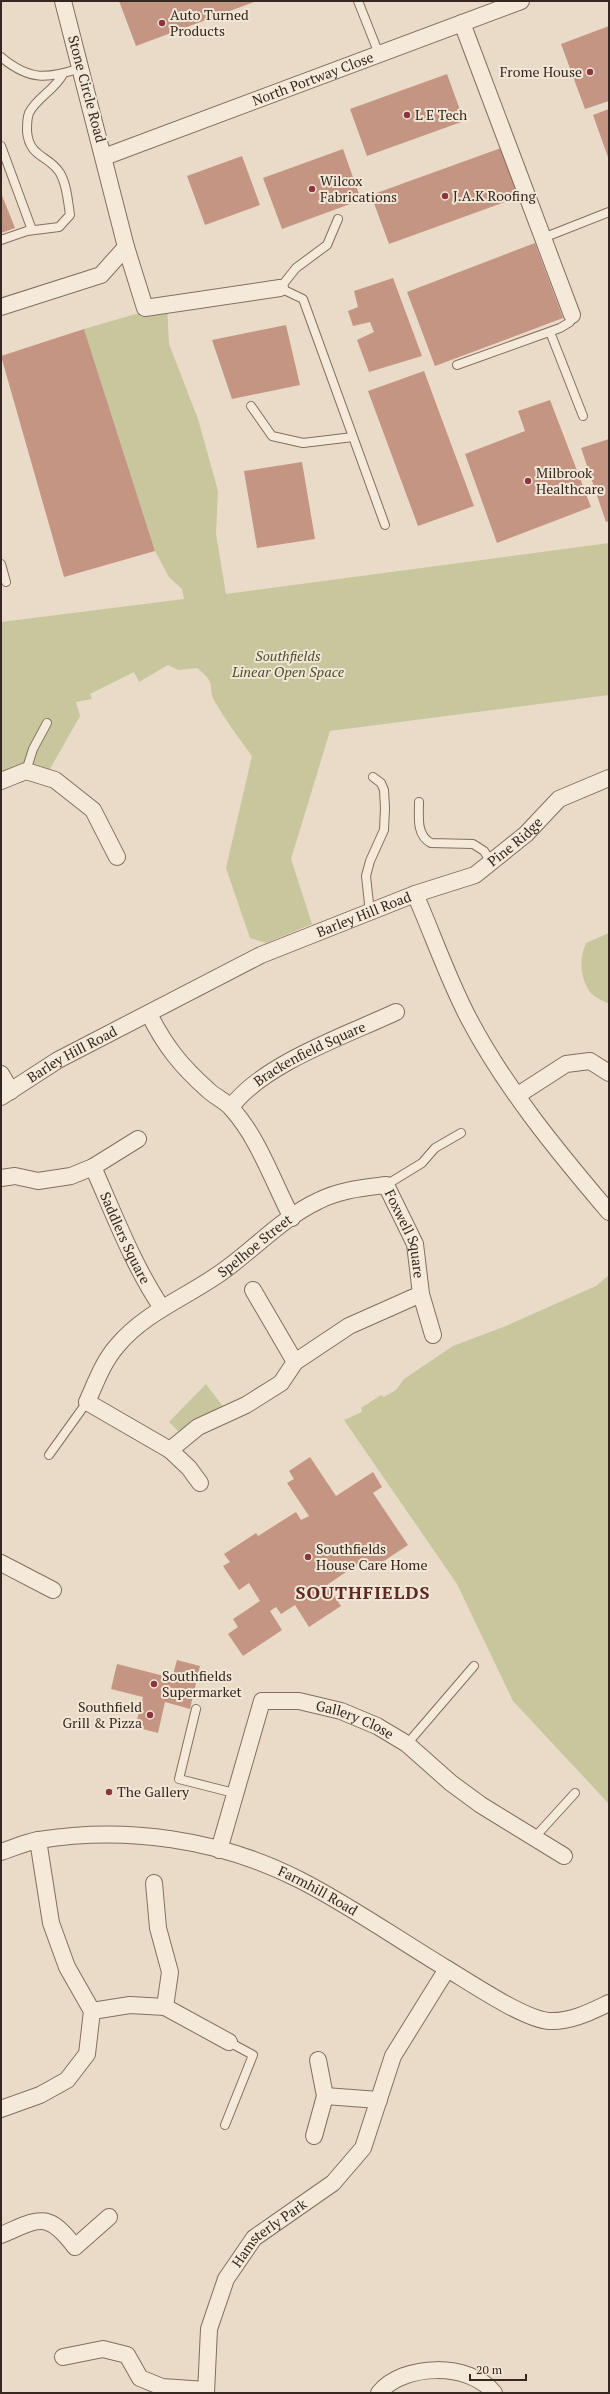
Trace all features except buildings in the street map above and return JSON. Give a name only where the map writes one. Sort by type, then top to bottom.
[{"type":"street","name":"Stone Circle Road","points":[[64,1],[126,247],[145,308],[280,288]]},
{"type":"street","name":"North Portway Close","points":[[104,157],[521,1]]},
{"type":"street","points":[[462,23],[572,315]]},
{"type":"street","points":[[1,307],[101,275],[126,247]]},
{"type":"street","points":[[1,781],[26,771],[55,780],[93,810],[117,857]]},
{"type":"street","name":"Pine Ridge","points":[[415,894],[475,875],[526,834],[559,800],[609,778]]},
{"type":"street","name":"Barley Hill Road","points":[[6,1094],[58,1060],[261,955],[415,894],[469,1018],[492,1058],[557,1149],[609,1212]]},
{"type":"street","name":"Brackenfield Square","points":[[231,1107],[238,1098],[259,1080],[282,1066],[396,1012]]},
{"type":"street","name":"Spelhoe Street","points":[[87,1402],[104,1364],[116,1346],[129,1332],[162,1308],[194,1291],[226,1269],[292,1218],[249,1132],[231,1107],[181,1066],[163,1042],[149,1014]]},
{"type":"street","points":[[518,1096],[566,1064],[590,1061],[609,1073]]},
{"type":"street","points":[[1,1074],[6,1094]]},
{"type":"street","points":[[1,1178],[15,1176],[38,1181],[72,1176],[93,1167],[138,1140]]},
{"type":"street","name":"Saddlers Square","points":[[93,1167],[131,1251],[162,1308]]},
{"type":"street","name":"Foxwell Square","points":[[292,1218],[318,1201],[348,1189],[386,1185],[415,1244],[421,1294],[433,1335]]},
{"type":"street","points":[[253,1290],[295,1362]]},
{"type":"street","points":[[170,1450],[198,1427],[246,1405],[281,1383],[295,1362],[349,1326],[421,1294]]},
{"type":"street","points":[[87,1402],[170,1450],[189,1468],[200,1483]]},
{"type":"street","points":[[1,1563],[53,1590]]},
{"type":"street","name":"Gallery Close","points":[[219,1850],[234,1793],[262,1701],[299,1701],[342,1711],[377,1726],[407,1744],[451,1782],[481,1805],[564,1856]]},
{"type":"street","name":"Farmhill Road","points":[[1,1852],[38,1840],[106,1834],[156,1836],[219,1850],[262,1863],[300,1880],[514,2008],[549,2021],[570,2019],[609,2003]]},
{"type":"street","points":[[1,2109],[40,2095],[67,2080],[87,2054],[92,2011],[67,1968],[51,1924],[38,1840]]},
{"type":"street","points":[[154,1883],[158,1928],[170,1972],[165,2007]]},
{"type":"street","name":"Hamsterly Park","points":[[63,2357],[103,2349],[127,2355],[140,2378],[162,2387],[206,2392],[209,2329],[226,2279],[254,2238],[333,2183],[363,2148],[393,2056],[447,1969]]},
{"type":"street","points":[[92,2011],[130,2005],[165,2007],[229,2042]]},
{"type":"street","points":[[314,2136],[325,2096],[318,2060]]},
{"type":"street","points":[[325,2096],[379,2100]]},
{"type":"street","points":[[1,2235],[36,2221],[50,2222],[61,2229],[74,2247],[108,2217]]},
{"type":"street","points":[[379,2393],[387,2384],[422,2370],[462,2372],[490,2388],[494,2393]]},
{"type":"lane","points":[[358,1],[379,54]]},
{"type":"lane","points":[[1,57],[20,71],[46,77],[63,74],[81,68]]},
{"type":"lane","points":[[1,240],[32,230],[59,227],[70,215],[60,174],[56,168],[32,148],[27,128],[28,115],[33,106],[53,87],[63,74]]},
{"type":"lane","points":[[1,146],[32,230]]},
{"type":"lane","points":[[543,238],[609,212]]},
{"type":"lane","points":[[338,219],[327,245],[296,268],[280,288],[303,299],[385,524]]},
{"type":"lane","points":[[457,365],[565,326],[570,322],[572,315]]},
{"type":"lane","points":[[550,332],[583,416]]},
{"type":"lane","points":[[251,406],[272,436],[303,443],[353,437]]},
{"type":"lane","points":[[1,564],[6,582]]},
{"type":"lane","points":[[26,771],[32,749],[47,723]]},
{"type":"lane","points":[[370,913],[366,876],[370,861],[384,830],[385,808],[384,790],[381,783],[373,777]]},
{"type":"lane","points":[[419,802],[420,830],[425,840],[431,843],[473,844],[484,851],[491,862]]},
{"type":"lane","points":[[386,1185],[422,1163],[435,1148],[460,1133]]},
{"type":"lane","name":"Spelhoe Street","points":[[49,1455],[87,1402]]},
{"type":"lane","points":[[407,1744],[474,1666]]},
{"type":"lane","points":[[196,1709],[179,1779],[234,1793]]},
{"type":"lane","points":[[535,1837],[575,1793]]},
{"type":"lane","points":[[225,2125],[253,2055],[229,2042]]},
{"type":"green space","name":"Southfields Linear Open Space","points":[[167,305],[169,344],[198,419],[218,491],[216,534],[226,594],[609,543],[609,695],[330,731],[291,859],[312,924],[266,943],[250,938],[226,868],[252,756],[215,702],[208,678],[197,668],[178,670],[168,665],[139,682],[134,672],[90,694],[92,699],[76,702],[80,716],[50,769],[26,771],[1,781],[1,622],[184,599],[182,589],[169,577],[155,551],[84,329]]},
{"type":"green space","points":[[609,933],[609,1004],[591,994],[582,974],[582,955],[586,943]]},
{"type":"green space","points":[[609,1275],[609,1804],[513,1701],[457,1584],[344,1420],[362,1412],[361,1408],[381,1395],[384,1397],[396,1390],[404,1379],[453,1346],[506,1326],[596,1286]]},
{"type":"green space","points":[[206,1384],[224,1408],[180,1433],[169,1422]]},
{"type":"place","name":"Auto Turned Products","points":[[162,23]]},
{"type":"place","name":"Frome House","points":[[590,72]]},
{"type":"place","name":"L E Tech","points":[[407,115]]},
{"type":"place","name":"Wilcox Fabrications","points":[[312,189]]},
{"type":"place","name":"J.A.K Roofing","points":[[445,196]]},
{"type":"place","name":"Milbrook Healthcare","points":[[528,481]]},
{"type":"place","name":"Southfields House Care Home","points":[[308,1557]]},
{"type":"place","name":"Southfields Supermarket","points":[[154,1684]]},
{"type":"place","name":"Southfield Grill & Pizza","points":[[150,1715]]},
{"type":"place","name":"The Gallery","points":[[109,1792]]},
{"type":"district","name":"SOUTHFIELDS","points":[[363,1593]]}]
